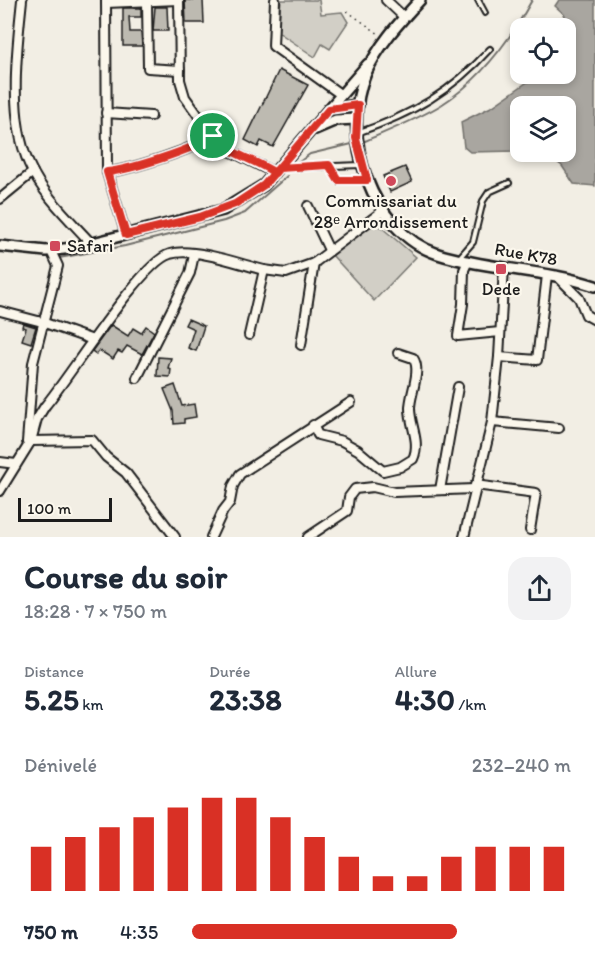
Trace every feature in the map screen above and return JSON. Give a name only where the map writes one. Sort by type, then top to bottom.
[{"type":"street","points":[[22,0],[15,78],[25,155],[33,172],[92,244]]},
{"type":"street","points":[[126,235],[107,172],[106,1],[178,0],[180,70],[184,97],[213,136],[233,154],[277,171]]},
{"type":"street","points":[[275,0],[273,46],[340,94]]},
{"type":"street","points":[[386,0],[404,17]]},
{"type":"street","points":[[0,246],[51,250],[92,244],[223,210],[259,189],[315,129],[340,94],[374,58],[385,39],[420,0]]},
{"type":"street","points":[[147,2],[148,68],[180,70]]},
{"type":"street","name":"Rue K78","points":[[374,58],[362,82],[356,133],[361,165],[384,210],[418,243],[436,253],[463,260],[557,276],[595,286]]},
{"type":"street","points":[[329,109],[358,105]]},
{"type":"street","points":[[106,113],[151,116]]},
{"type":"street","points":[[315,129],[336,120],[356,119]]},
{"type":"street","points":[[107,172],[122,170],[194,147],[213,136]]},
{"type":"street","points":[[0,199],[33,172]]},
{"type":"street","points":[[308,206],[329,250]]},
{"type":"street","points":[[0,490],[28,444],[37,419],[45,406],[134,287],[161,257],[170,253],[194,255],[286,273],[314,263],[384,210]]},
{"type":"street","points":[[28,444],[33,363],[58,266],[51,250]]},
{"type":"street","points":[[137,378],[190,273],[194,255]]},
{"type":"street","points":[[463,260],[463,304],[458,336],[500,332]]},
{"type":"street","points":[[301,345],[314,263]]},
{"type":"street","points":[[464,537],[492,422],[499,357],[504,267]]},
{"type":"street","points":[[249,335],[264,270]]},
{"type":"street","points":[[499,357],[537,360],[547,274]]},
{"type":"street","points":[[557,276],[579,298],[586,315],[595,320]]},
{"type":"street","points":[[0,311],[42,322],[93,340]]},
{"type":"street","points":[[313,425],[318,435],[342,441],[358,450],[383,471],[400,467],[413,459],[416,439],[410,406],[417,365],[413,358],[398,353]]},
{"type":"street","points":[[440,490],[458,387]]},
{"type":"street","points":[[211,537],[230,502],[233,486],[240,474],[351,402]]},
{"type":"street","points":[[492,422],[559,428]]},
{"type":"street","points":[[28,444],[92,440],[106,457],[126,472],[174,537]]},
{"type":"street","points":[[0,462],[16,464]]},
{"type":"street","points":[[308,537],[347,511],[349,497],[355,489],[373,488],[394,492],[475,487],[536,493],[530,530]]},
{"type":"lane","points":[[478,0],[485,12]]},
{"type":"lane","points":[[356,133],[445,92],[467,74],[490,49]]},
{"type":"lane","points":[[277,171],[329,165],[361,165]]},
{"type":"lane","points":[[329,165],[338,180],[367,180]]},
{"type":"lane","points":[[463,260],[473,242],[483,201],[489,192],[509,183]]},
{"type":"path","points":[[347,11],[385,39]]},
{"type":"shaded area","points":[[281,0],[319,0],[321,14],[342,12],[348,22],[330,49],[322,44],[315,57],[278,32]]},
{"type":"shaded area","points":[[559,0],[595,0],[595,186],[574,184],[557,162],[576,162],[576,96],[510,96],[510,151],[470,152],[464,147],[461,122],[493,106],[525,84],[576,84],[576,18],[563,18],[565,15],[555,6]]},
{"type":"shaded area","points":[[374,221],[416,257],[374,301],[332,255]]},
{"type":"building","points":[[185,0],[203,0],[204,23],[186,23]]},
{"type":"building","points":[[155,7],[167,7],[168,31],[153,31]]},
{"type":"building","points":[[123,8],[141,8],[141,17],[129,17],[130,32],[141,32],[142,46],[123,46]]},
{"type":"building","points":[[279,70],[308,85],[273,147],[261,141],[258,147],[245,140]]},
{"type":"building","points":[[405,167],[412,182],[390,192],[383,176]]},
{"type":"building","points":[[188,319],[204,326],[196,351],[188,348],[194,329],[185,325]]},
{"type":"building","points":[[23,323],[36,327],[31,343],[22,340],[26,328],[22,327]]},
{"type":"building","points":[[111,325],[128,336],[133,328],[141,333],[146,326],[154,332],[142,354],[127,346],[122,353],[118,351],[113,359],[99,350],[96,354],[92,351]]},
{"type":"building","points":[[158,357],[171,358],[168,368],[171,369],[170,377],[157,376]]},
{"type":"building","points":[[175,385],[182,406],[194,404],[196,417],[184,419],[184,423],[174,424],[173,411],[164,389]]},
{"type":"waterway","points":[[365,141],[432,110],[469,84],[504,44],[532,0]]},
{"type":"waterway","points":[[299,162],[310,154],[352,144]]},
{"type":"waterway","points":[[59,258],[125,246],[224,221],[245,213],[287,176]]},
{"type":"place","name":"Commissariat du 28ᵉ Arrondissement","points":[[391,181]]},
{"type":"place","name":"Safari","points":[[55,246]]},
{"type":"place","name":"Dede","points":[[501,269]]},
{"type":"route","points":[[213,136],[194,147],[122,170],[107,172],[126,235],[214,213],[250,195],[264,185],[279,168],[315,129],[326,112],[334,107],[358,105],[356,138],[367,180],[343,182],[335,178],[329,165],[279,168],[275,173],[264,165],[233,154],[213,136]]}]
